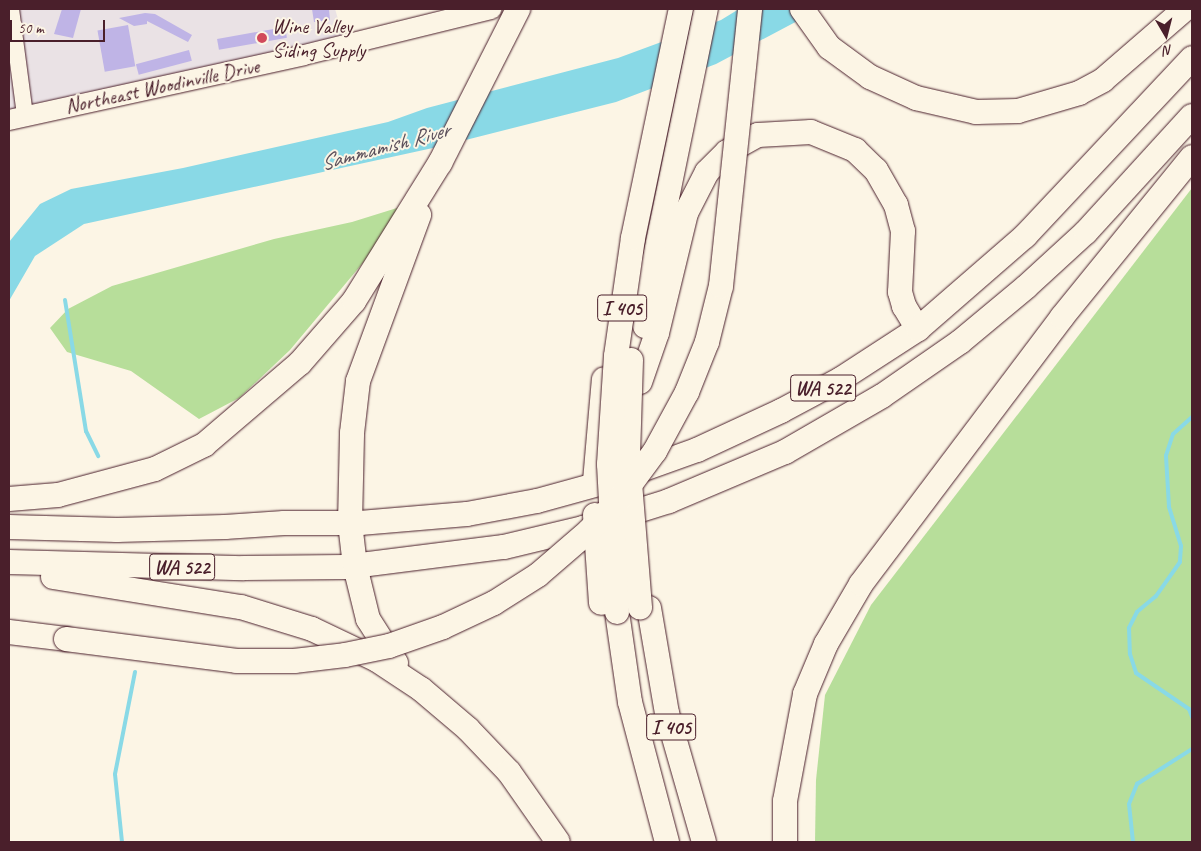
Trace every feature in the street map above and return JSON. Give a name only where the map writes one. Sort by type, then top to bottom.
[{"type":"highway","points":[[518,9],[394,252],[358,381],[352,433],[350,524],[355,566],[368,619],[394,662],[421,689],[468,729],[508,772],[558,842]]},
{"type":"highway","name":"I 405","points":[[672,9],[628,218],[612,309],[595,462],[595,544],[627,611],[667,712],[704,842]]},
{"type":"highway","name":"I 405","points":[[681,9],[633,238],[616,356],[609,464],[627,611],[692,842]]},
{"type":"highway","name":"I 405","points":[[667,842],[630,702],[627,611],[628,458],[633,333],[651,210],[695,9]]},
{"type":"highway","name":"I 405","points":[[656,842],[617,704],[627,611],[642,527],[638,432],[640,382],[651,276],[706,9]]},
{"type":"highway","points":[[9,632],[237,661],[294,661],[345,655],[389,646],[443,627],[494,603],[538,575],[589,531],[621,497],[654,451],[687,392],[707,342],[721,286],[750,9]]},
{"type":"highway","points":[[802,9],[829,47],[870,77],[937,104],[976,112],[1018,112],[1057,102],[1103,80],[1180,13]]},
{"type":"highway","name":"WA 522","points":[[9,526],[117,530],[284,522],[350,524],[467,514],[537,501],[613,480],[697,450],[781,411],[841,379],[918,329],[1026,236],[1192,58]]},
{"type":"highway","name":"WA 522","points":[[9,562],[244,568],[355,566],[504,547],[582,528],[669,501],[785,452],[882,396],[960,342],[1019,294],[1086,232],[1192,116]]},
{"type":"highway","points":[[640,382],[657,333],[686,213],[707,172],[726,152],[758,136],[812,132],[855,150],[876,170],[896,205],[903,231],[900,292],[904,306],[918,329]]},
{"type":"highway","points":[[785,842],[785,801],[805,694],[826,644],[861,584],[1062,317],[1192,157]]},
{"type":"highway","points":[[9,499],[58,495],[116,481],[155,469],[204,446],[300,363],[394,252]]},
{"type":"highway","points":[[9,571],[223,604],[278,617],[312,629],[377,660],[421,689]]},
{"type":"main road","name":"Northeast Woodinville Drive","points":[[17,118],[304,56],[491,9]]},
{"type":"street","points":[[11,9],[17,118]]},
{"type":"shaded area","points":[[9,9],[335,9],[346,45],[9,120]]},
{"type":"green space","points":[[1192,188],[1192,842],[815,842],[816,780],[825,695],[871,605]]},
{"type":"green space","points":[[413,203],[290,350],[239,398],[199,419],[131,371],[67,352],[50,328],[68,309],[112,286],[274,239],[352,222]]},
{"type":"water","name":"Sammamish River","points":[[739,9],[820,9],[716,64],[616,102],[442,146],[84,224],[35,256],[9,301],[9,242],[40,204],[71,189],[183,168],[388,122],[427,108],[618,58],[721,20]]},
{"type":"building","points":[[62,9],[81,9],[73,38],[54,34]]},
{"type":"building","points":[[312,9],[329,9],[330,20],[314,22]]},
{"type":"building","points":[[145,13],[155,14],[192,35],[188,42],[147,21],[147,24],[134,26],[119,18]]},
{"type":"building","points":[[128,25],[135,66],[105,72],[97,30]]},
{"type":"building","points":[[285,27],[287,38],[219,50],[217,39]]},
{"type":"building","points":[[189,50],[192,61],[139,75],[136,64]]},
{"type":"waterway","points":[[65,300],[86,431],[98,456]]},
{"type":"waterway","points":[[1192,417],[1173,434],[1166,456],[1169,507],[1181,546],[1180,562],[1156,596],[1137,612],[1129,628],[1130,654],[1136,673],[1189,709],[1192,717]]},
{"type":"waterway","points":[[122,842],[115,774],[135,672]]},
{"type":"waterway","points":[[1133,842],[1129,804],[1137,784],[1192,749]]},
{"type":"place","name":"Wine Valley Siding Supply","points":[[262,38]]}]
